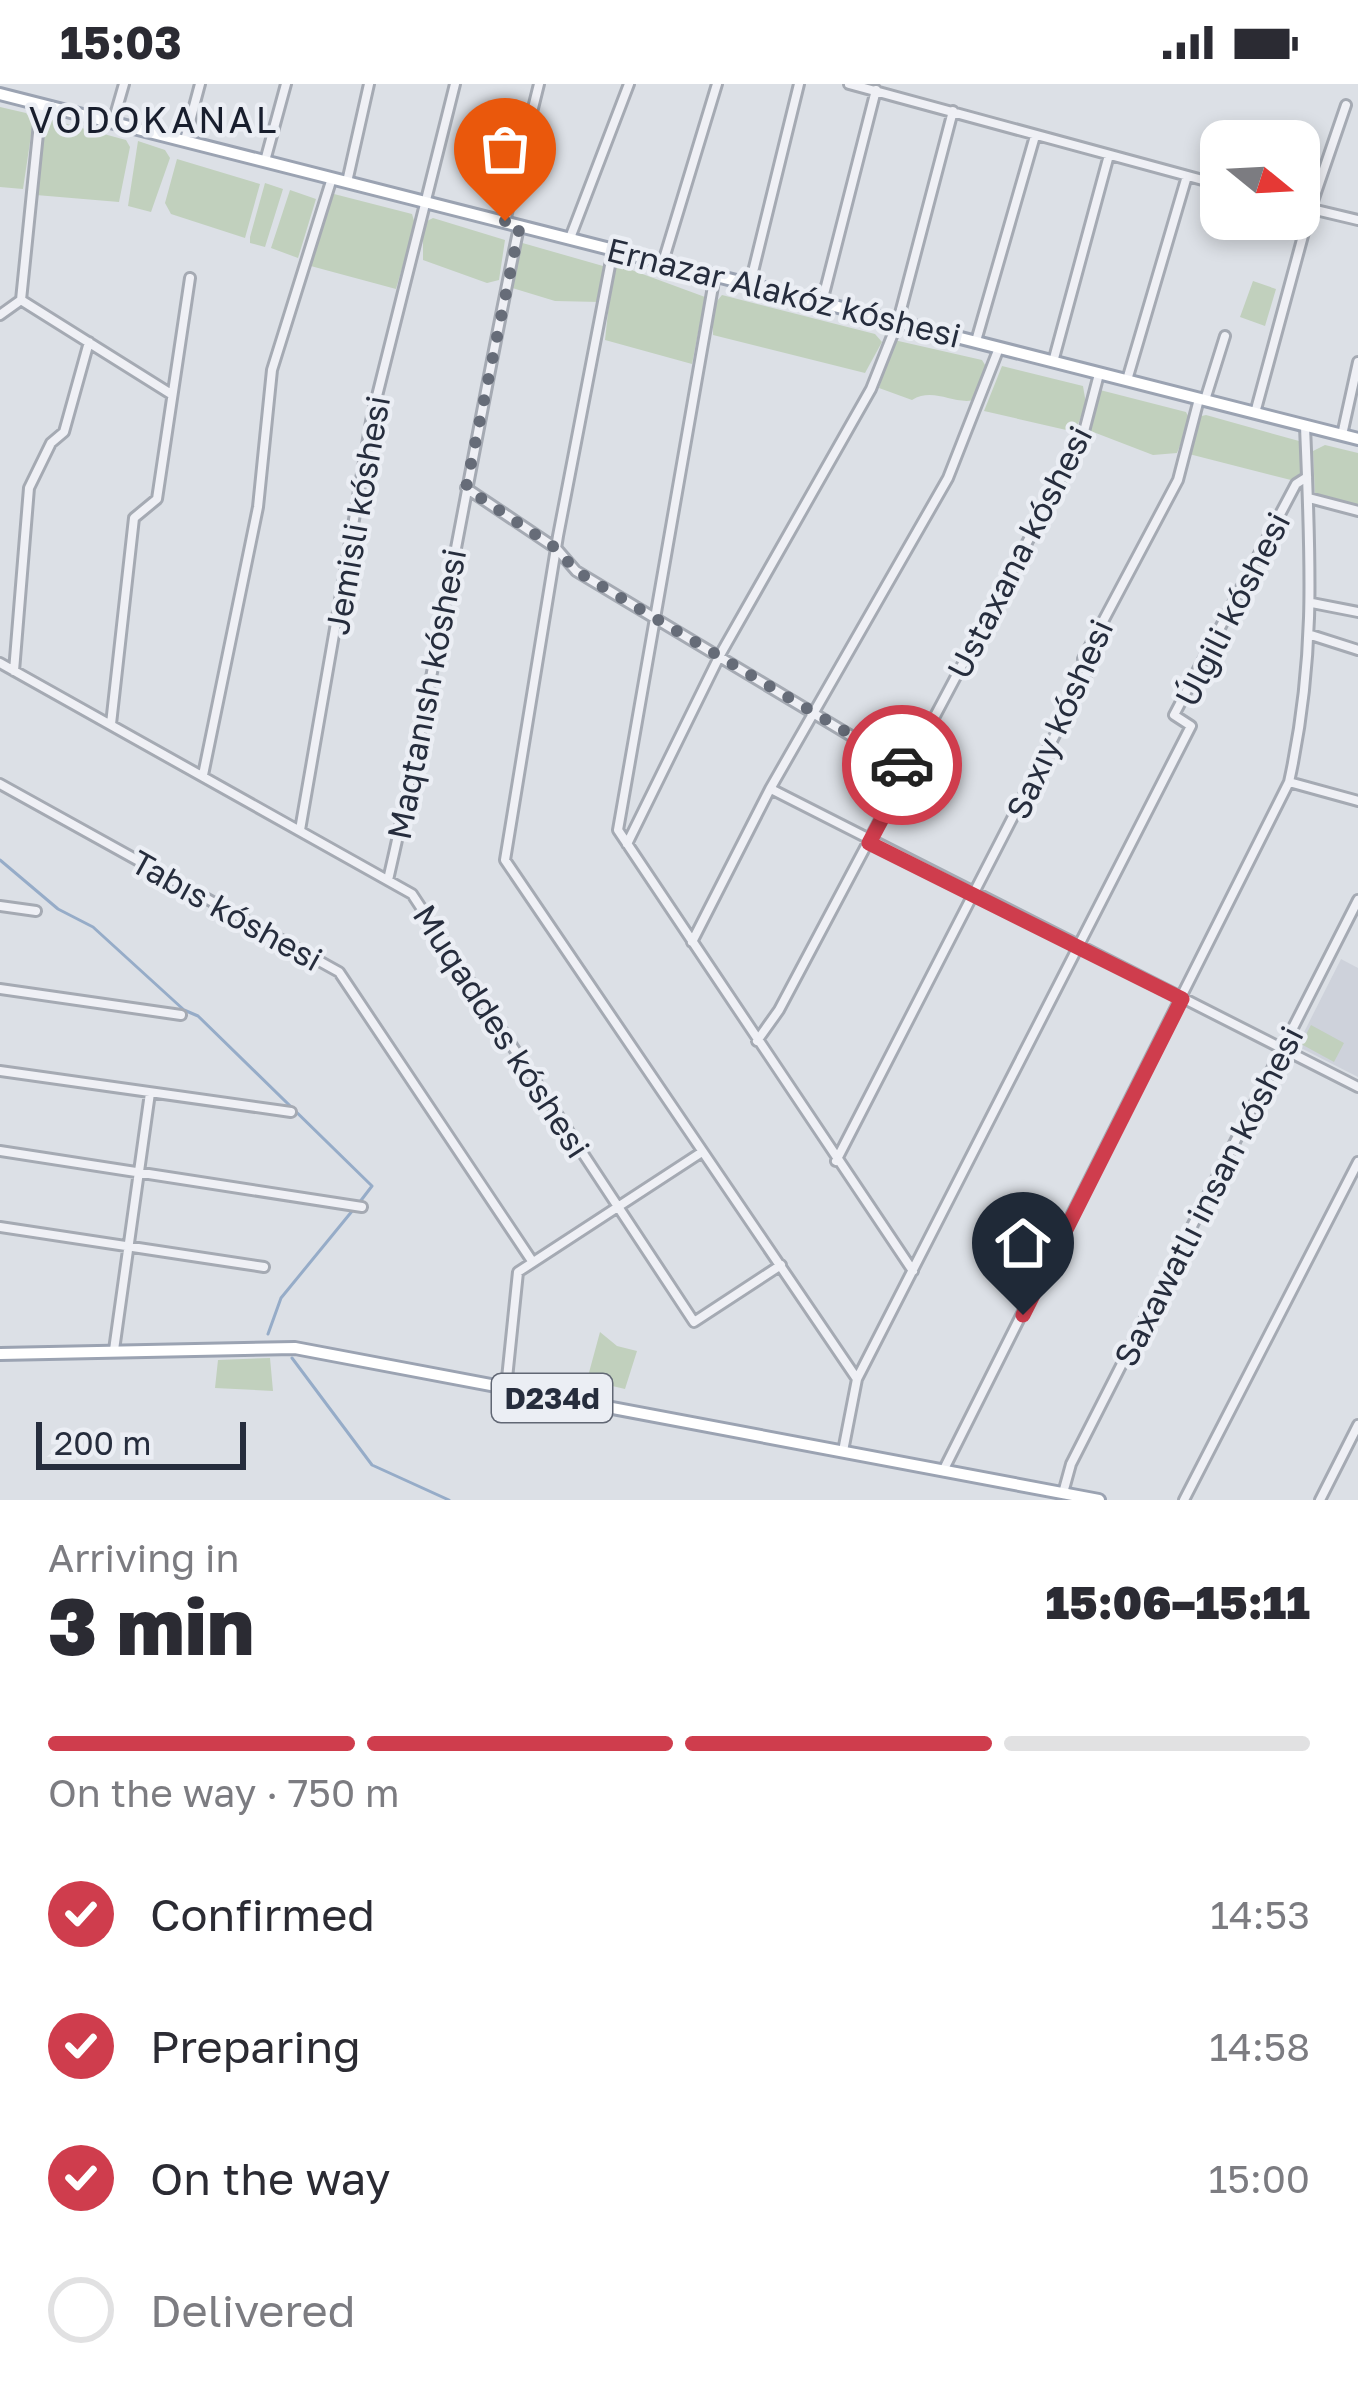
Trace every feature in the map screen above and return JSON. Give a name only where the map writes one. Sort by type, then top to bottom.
[{"type":"main road","name":"Ernazar Alakóz kóshesi","points":[[0,94],[1358,439]]},
{"type":"main road","name":"D234d","points":[[0,1354],[278,1347],[1099,1500]]},
{"type":"street","points":[[113,122],[124,84]]},
{"type":"street","points":[[185,140],[200,84]]},
{"type":"street","points":[[265,161],[286,84]]},
{"type":"street","points":[[347,182],[369,84]]},
{"type":"street","name":"Jemisli kóshesi","points":[[300,830],[373,416],[455,84]]},
{"type":"street","points":[[505,221],[539,84]]},
{"type":"street","points":[[570,238],[629,84]]},
{"type":"street","points":[[663,262],[716,84]]},
{"type":"street","points":[[750,284],[799,84]]},
{"type":"street","points":[[849,84],[1200,179]]},
{"type":"street","points":[[822,302],[876,90]]},
{"type":"street","points":[[0,315],[21,300],[41,104]]},
{"type":"street","points":[[1320,181],[1346,105]]},
{"type":"street","points":[[627,844],[720,655],[871,389],[898,321],[953,111]]},
{"type":"street","points":[[976,341],[1035,136]]},
{"type":"street","points":[[1053,362],[1108,155]]},
{"type":"street","points":[[1127,382],[1187,176]]},
{"type":"street","points":[[202,775],[258,507],[272,370],[332,178]]},
{"type":"street","points":[[1320,212],[1358,220]]},
{"type":"street","name":"Maqtanısh kóshesi","points":[[388,880],[433,685],[466,488],[520,225]]},
{"type":"street","points":[[1255,412],[1302,240]]},
{"type":"street","points":[[613,249],[504,845],[511,870],[615,1015],[857,1379]]},
{"type":"street","points":[[715,275],[618,830],[913,1271]]},
{"type":"street","points":[[111,724],[134,518],[157,499],[190,278]]},
{"type":"street","points":[[21,300],[172,394]]},
{"type":"street","name":"Saxıy kóshesi","points":[[836,1162],[976,896],[1091,664],[1083,659],[1178,480],[1225,336]]},
{"type":"street","points":[[14,671],[28,488],[51,443],[64,432],[89,342]]},
{"type":"street","points":[[692,942],[770,789],[947,478],[999,348]]},
{"type":"street","points":[[1342,435],[1358,362]]},
{"type":"street","name":"Ustaxana kóshesi","points":[[757,1041],[779,1010],[1082,440],[1099,374]]},
{"type":"street","points":[[943,1471],[1289,782],[1304,717],[1311,635],[1305,425]]},
{"type":"street","name":"Úlgili kóshesi","points":[[843,1453],[857,1379],[1191,726],[1174,715],[1296,484],[1307,477]]},
{"type":"street","points":[[466,488],[557,549],[576,571],[908,770]]},
{"type":"street","points":[[1309,499],[1358,511]]},
{"type":"street","points":[[1312,603],[1358,612]]},
{"type":"street","points":[[1311,635],[1358,650]]},
{"type":"street","name":"Muqaddes kóshesi","points":[[0,663],[412,893],[694,1322],[781,1265]]},
{"type":"street","points":[[1289,782],[1358,801]]},
{"type":"street","name":"Tabıs kóshesi","points":[[0,784],[339,972],[532,1261]]},
{"type":"street","points":[[770,789],[1358,1087]]},
{"type":"street","name":"Saxawatlı insan kóshesi","points":[[1063,1493],[1071,1464],[1358,900]]},
{"type":"street","points":[[0,906],[36,911]]},
{"type":"street","points":[[0,989],[181,1016]]},
{"type":"street","points":[[0,1071],[291,1112]]},
{"type":"street","points":[[114,1350],[150,1093]]},
{"type":"street","points":[[0,1151],[362,1207]]},
{"type":"street","points":[[506,1389],[513,1345],[513,1285],[532,1261],[702,1152]]},
{"type":"street","points":[[1184,1500],[1358,1162]]},
{"type":"street","points":[[0,1228],[264,1267]]},
{"type":"street","points":[[1320,1500],[1358,1425]]},
{"type":"shaded area","points":[[1341,959],[1358,968],[1358,1077],[1297,1046]]},
{"type":"green space","points":[[0,107],[26,113],[33,122],[23,189],[0,187]]},
{"type":"green space","points":[[52,120],[126,140],[130,147],[119,202],[36,195],[43,125]]},
{"type":"green space","points":[[138,141],[165,150],[170,158],[151,212],[128,206]]},
{"type":"green space","points":[[177,159],[260,184],[245,238],[171,214],[165,203]]},
{"type":"green space","points":[[265,183],[283,189],[265,247],[250,243],[250,237]]},
{"type":"green space","points":[[290,190],[316,199],[298,258],[271,248]]},
{"type":"green space","points":[[334,194],[412,214],[415,224],[396,289],[307,265]]},
{"type":"green space","points":[[433,218],[505,240],[499,280],[487,283],[423,260],[423,223]]},
{"type":"green space","points":[[519,242],[603,266],[600,302],[555,301],[509,287]]},
{"type":"green space","points":[[618,265],[705,297],[692,364],[605,340],[612,275]]},
{"type":"green space","points":[[1253,281],[1276,289],[1265,326],[1240,317]]},
{"type":"green space","points":[[722,295],[875,334],[882,342],[865,373],[713,335],[712,307]]},
{"type":"green space","points":[[894,340],[982,360],[987,368],[978,399],[929,395],[912,400],[879,388]]},
{"type":"green space","points":[[1002,366],[1083,386],[1086,404],[1075,432],[984,411]]},
{"type":"green space","points":[[1100,390],[1186,412],[1190,420],[1177,453],[1153,455],[1088,430]]},
{"type":"green space","points":[[1206,415],[1299,441],[1303,471],[1291,480],[1189,454],[1197,417]]},
{"type":"green space","points":[[1325,445],[1358,453],[1358,507],[1315,496],[1313,451]]},
{"type":"green space","points":[[1311,1025],[1344,1043],[1334,1062],[1301,1044]]},
{"type":"green space","points":[[600,1332],[617,1346],[637,1351],[625,1389],[587,1380]]},
{"type":"green space","points":[[270,1358],[273,1391],[215,1388],[218,1360]]},
{"type":"waterway","points":[[0,860],[58,909],[93,927],[184,1010],[198,1016],[372,1186],[359,1203]]},
{"type":"waterway","points":[[268,1334],[281,1298],[353,1210]]},
{"type":"waterway","points":[[292,1358],[372,1465],[449,1500]]},
{"type":"way so far","points":[[505,221],[520,225],[466,488],[557,549],[576,571],[902,765]]},
{"type":"district","name":"VODOKANAL","points":[[154,119]]},
{"type":"route","points":[[902,765],[908,770],[869,843],[1182,999],[1023,1315]]}]
